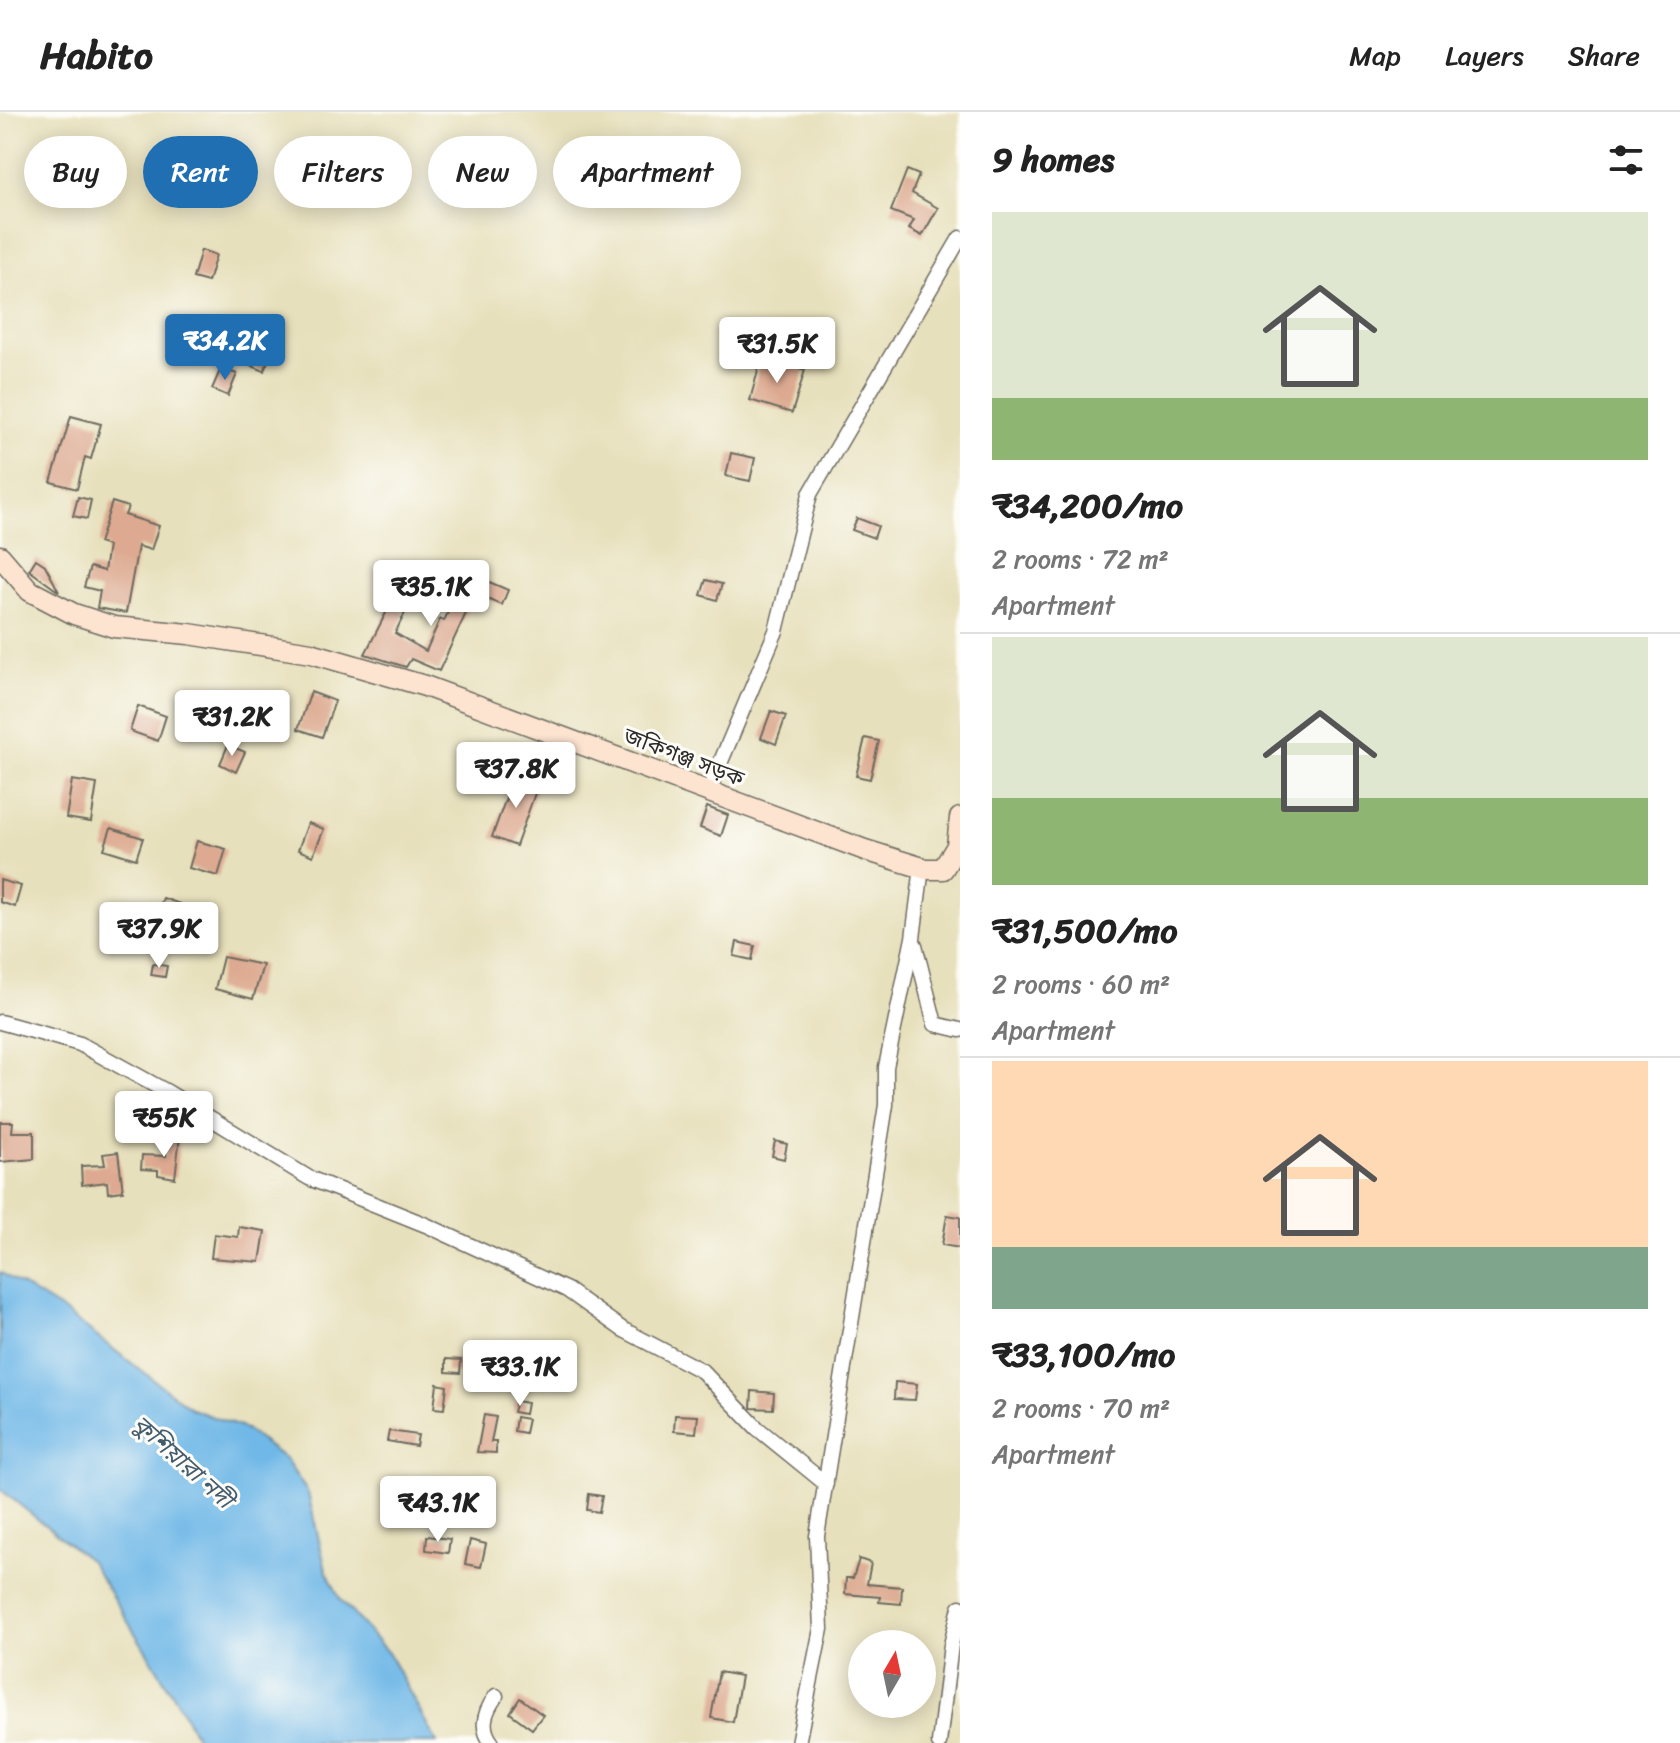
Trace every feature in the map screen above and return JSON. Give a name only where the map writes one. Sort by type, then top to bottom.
[{"type":"main road","name":"জকিগঞ্জ সড়ক","points":[[0,556],[30,591],[74,614],[114,627],[189,634],[311,653],[425,686],[865,850],[924,868]]},
{"type":"main road","points":[[924,868],[943,869],[957,846],[960,818]]},
{"type":"street","points":[[708,792],[776,631],[810,494],[960,238]]},
{"type":"street","points":[[924,868],[914,949],[935,1024],[960,1030]]},
{"type":"street","points":[[798,1743],[821,1629],[817,1536],[886,1105],[886,1067],[924,868]]},
{"type":"street","points":[[0,1022],[80,1044],[169,1093],[309,1178],[426,1225],[567,1290],[622,1329],[702,1371],[757,1428],[826,1484]]},
{"type":"street","points":[[939,1743],[951,1645],[960,1607]]},
{"type":"street","points":[[492,1743],[487,1737],[484,1720],[487,1708],[496,1696]]},
{"type":"water","name":"কুশিয়ারা নদী","points":[[0,1272],[62,1310],[192,1409],[245,1429],[285,1459],[308,1493],[326,1570],[340,1599],[389,1654],[437,1743],[199,1743],[179,1704],[90,1561],[0,1489]]},
{"type":"building","points":[[907,170],[919,175],[912,193],[938,208],[922,236],[909,229],[914,220],[891,211]]},
{"type":"building","points":[[201,250],[216,255],[208,282],[193,278]]},
{"type":"building","points":[[260,325],[279,333],[264,371],[245,363]]},
{"type":"building","points":[[762,356],[805,370],[792,413],[750,400]]},
{"type":"building","points":[[221,368],[237,374],[228,396],[212,389]]},
{"type":"building","points":[[71,416],[101,424],[91,459],[85,457],[77,489],[51,482]]},
{"type":"building","points":[[731,453],[755,458],[750,481],[726,476]]},
{"type":"building","points":[[78,497],[91,500],[87,519],[73,516]]},
{"type":"building","points":[[112,502],[128,507],[125,515],[159,526],[151,550],[138,546],[126,613],[97,608],[100,591],[84,587],[90,567],[104,571],[108,546],[99,543]]},
{"type":"building","points":[[857,518],[878,526],[874,538],[852,530]]},
{"type":"building","points":[[36,559],[45,565],[59,592],[29,570]]},
{"type":"building","points":[[466,572],[508,590],[502,605],[475,594],[439,671],[411,659],[406,667],[365,654],[390,605],[405,613],[395,633],[426,651],[440,619],[444,621]]},
{"type":"building","points":[[706,580],[722,584],[717,600],[701,595]]},
{"type":"building","points":[[311,692],[335,701],[322,737],[298,729]]},
{"type":"building","points":[[138,706],[166,716],[158,741],[130,731]]},
{"type":"building","points":[[771,711],[786,716],[776,744],[761,738]]},
{"type":"building","points":[[865,738],[879,741],[870,779],[856,776]]},
{"type":"building","points":[[228,745],[245,752],[236,772],[220,764]]},
{"type":"building","points":[[515,773],[539,782],[516,846],[492,837]]},
{"type":"building","points":[[72,780],[97,784],[91,822],[66,818]]},
{"type":"building","points":[[707,807],[728,815],[721,836],[700,828]]},
{"type":"building","points":[[308,823],[324,829],[313,856],[298,850]]},
{"type":"building","points":[[111,828],[143,838],[136,859],[104,849]]},
{"type":"building","points":[[197,841],[226,849],[218,876],[189,868]]},
{"type":"building","points":[[0,880],[21,886],[15,907],[0,902]]},
{"type":"building","points":[[163,898],[183,905],[174,929],[154,921]]},
{"type":"building","points":[[737,942],[755,946],[752,960],[734,956]]},
{"type":"building","points":[[223,957],[263,965],[253,999],[215,989]]},
{"type":"building","points":[[153,964],[167,966],[165,977],[151,975]]},
{"type":"building","points":[[0,1122],[13,1122],[12,1132],[34,1132],[34,1159],[0,1162]]},
{"type":"building","points":[[166,1136],[180,1136],[175,1178],[158,1175],[158,1170],[141,1169],[142,1155],[166,1156]]},
{"type":"building","points":[[775,1141],[787,1144],[784,1159],[772,1156]]},
{"type":"building","points":[[118,1152],[123,1191],[108,1193],[107,1182],[82,1185],[81,1166],[105,1165],[103,1154]]},
{"type":"building","points":[[947,1215],[960,1217],[960,1248],[942,1245]]},
{"type":"building","points":[[239,1227],[265,1231],[260,1262],[211,1258],[214,1234],[238,1237]]},
{"type":"building","points":[[446,1359],[461,1360],[460,1373],[446,1372]]},
{"type":"building","points":[[895,1382],[917,1384],[915,1400],[894,1399]]},
{"type":"building","points":[[437,1384],[447,1386],[444,1409],[434,1408]]},
{"type":"building","points":[[752,1391],[774,1393],[773,1409],[751,1408]]},
{"type":"building","points":[[516,1401],[527,1403],[525,1414],[513,1412]]},
{"type":"building","points":[[484,1415],[496,1417],[491,1442],[496,1442],[496,1453],[477,1452]]},
{"type":"building","points":[[675,1415],[698,1416],[696,1433],[674,1431]]},
{"type":"building","points":[[516,1417],[528,1419],[525,1433],[514,1431]]},
{"type":"building","points":[[389,1431],[418,1435],[416,1446],[387,1441]]},
{"type":"building","points":[[589,1494],[602,1496],[599,1512],[587,1510]]},
{"type":"building","points":[[445,1504],[462,1506],[461,1521],[443,1518]]},
{"type":"building","points":[[427,1536],[450,1539],[448,1553],[426,1550]]},
{"type":"building","points":[[470,1540],[486,1544],[481,1567],[465,1564]]},
{"type":"building","points":[[859,1559],[871,1563],[867,1584],[902,1587],[901,1604],[879,1602],[880,1597],[845,1594],[846,1578],[853,1578]]},
{"type":"building","points":[[719,1672],[741,1676],[733,1722],[711,1718]]},
{"type":"building","points":[[520,1698],[543,1715],[532,1729],[510,1713]]}]
